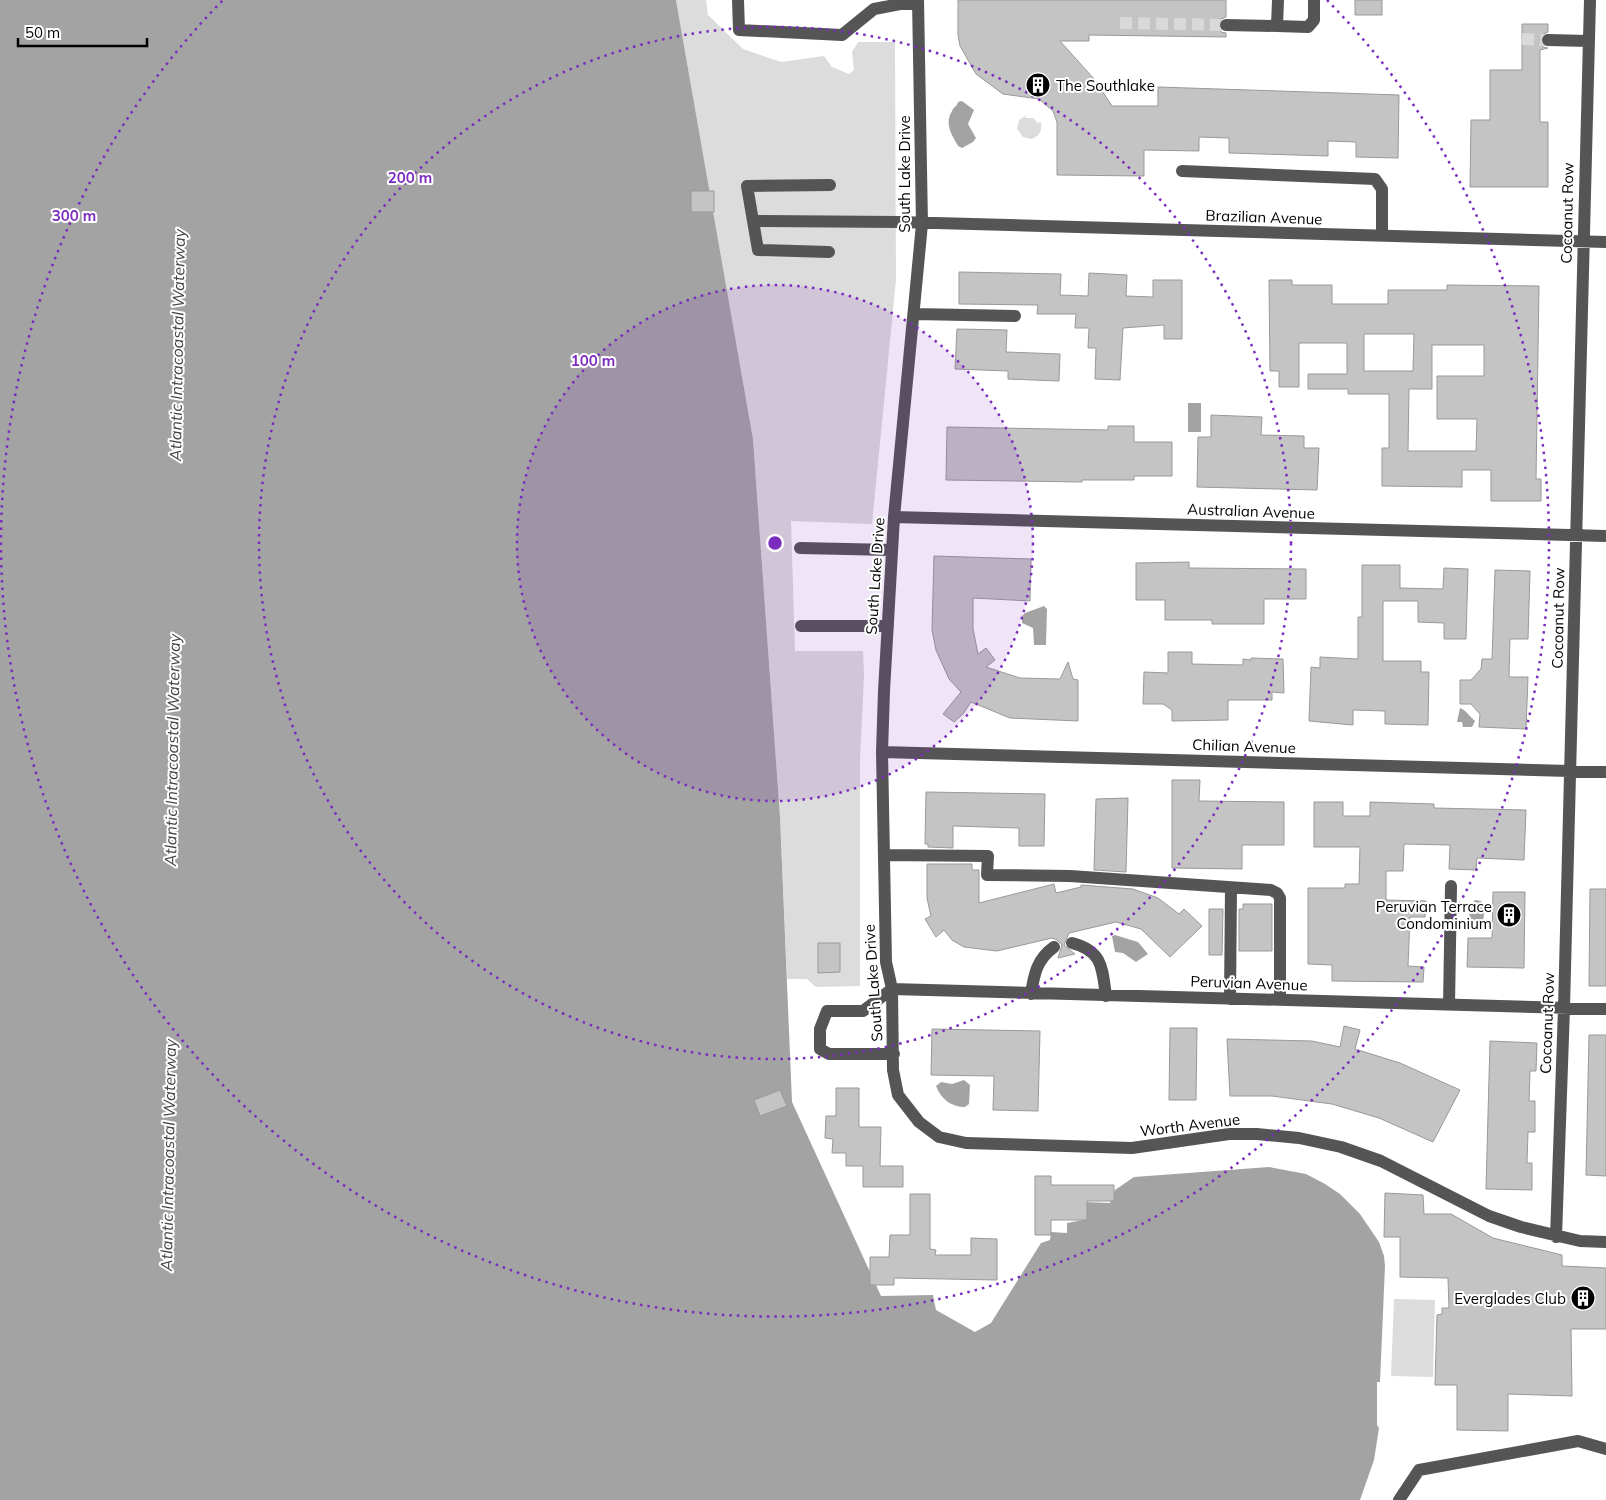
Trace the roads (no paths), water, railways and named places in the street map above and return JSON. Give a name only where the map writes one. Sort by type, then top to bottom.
[{"type":"street","points":[[738,0],[739,30],[842,35],[874,9],[918,2]]},
{"type":"street","points":[[1277,26],[1278,0]]},
{"type":"street","points":[[1226,25],[1308,27],[1314,20],[1314,0]]},
{"type":"street","name":"Cocoanut Row","points":[[1556,1236],[1577,536],[1590,0]]},
{"type":"street","name":"South Lake Drive","points":[[918,2],[922,224],[915,314],[894,517],[882,752],[886,962],[892,989],[893,1070],[898,1095],[919,1122],[939,1137]]},
{"type":"street","points":[[1548,40],[1588,41]]},
{"type":"street","points":[[1182,171],[1375,179],[1382,190],[1382,236]]},
{"type":"street","points":[[829,252],[758,250],[747,186],[830,185]]},
{"type":"street","name":"Brazilian Avenue","points":[[753,221],[1606,242]]},
{"type":"street","points":[[915,314],[1015,316]]},
{"type":"street","name":"Australian Avenue","points":[[894,517],[1606,536]]},
{"type":"street","points":[[800,548],[892,550]]},
{"type":"street","points":[[801,626],[888,626]]},
{"type":"street","name":"Chilian Avenue","points":[[882,752],[1606,772]]},
{"type":"street","points":[[884,855],[988,856],[987,875],[1070,876],[1271,890],[1277,893],[1280,898],[1280,1000]]},
{"type":"street","points":[[1448,1005],[1451,886]]},
{"type":"street","points":[[1230,999],[1231,888]]},
{"type":"street","points":[[1072,943],[1084,946],[1094,952],[1102,965],[1106,996]]},
{"type":"street","points":[[1031,994],[1034,971],[1044,956],[1054,947]]},
{"type":"street","points":[[892,989],[863,1012],[827,1011],[820,1030],[820,1049],[829,1054],[894,1054]]},
{"type":"street","name":"Peruvian Avenue","points":[[892,989],[1606,1009]]},
{"type":"street","name":"Worth Avenue","points":[[939,1137],[982,1144],[1132,1148],[1229,1134],[1257,1134],[1299,1138],[1341,1147],[1381,1161],[1465,1202],[1489,1216],[1556,1236],[1580,1241],[1606,1242]]},
{"type":"street","points":[[1399,1500],[1419,1470],[1578,1441],[1606,1449]]},
{"type":"water","name":"Atlantic Intracoastal Waterway","points":[[0,0],[676,0],[753,439],[780,817],[792,1102],[881,1296],[933,1295],[936,1310],[975,1332],[991,1323],[1041,1243],[1050,1240],[1051,1232],[1067,1233],[1067,1223],[1083,1220],[1085,1202],[1110,1203],[1115,1190],[1134,1177],[1269,1167],[1306,1174],[1340,1194],[1360,1214],[1379,1242],[1385,1266],[1380,1382],[1377,1382],[1377,1425],[1379,1428],[1374,1460],[1360,1500],[0,1500]]},
{"type":"water","points":[[962,101],[974,110],[968,124],[976,138],[973,142],[962,148],[958,146],[951,134],[949,120],[953,109],[958,102]]},
{"type":"water","points":[[1188,403],[1201,403],[1201,432],[1188,432]]},
{"type":"water","points":[[1044,606],[1047,609],[1046,645],[1034,645],[1033,628],[1022,623],[1022,616]]},
{"type":"water","points":[[1460,708],[1466,711],[1475,721],[1472,727],[1463,727],[1462,722],[1457,722]]},
{"type":"water","points":[[1475,900],[1481,901],[1485,906],[1483,922],[1476,927],[1470,925],[1469,908]]},
{"type":"water","points":[[1115,935],[1138,942],[1148,954],[1136,962],[1123,953],[1115,952],[1112,936]]},
{"type":"water","points":[[964,1080],[970,1085],[969,1104],[965,1107],[951,1104],[941,1095],[936,1086],[941,1082],[952,1084]]},
{"type":"tunnel","points":[[1120,23],[1226,25]]},
{"type":"tunnel","points":[[1522,39],[1548,40]]},
{"type":"place","name":"The Southlake","points":[[1038,85]]},
{"type":"place","name":"Peruvian Terrace Condominium","points":[[1509,915]]},
{"type":"place","name":"Everglades Club","points":[[1583,1298]]}]
